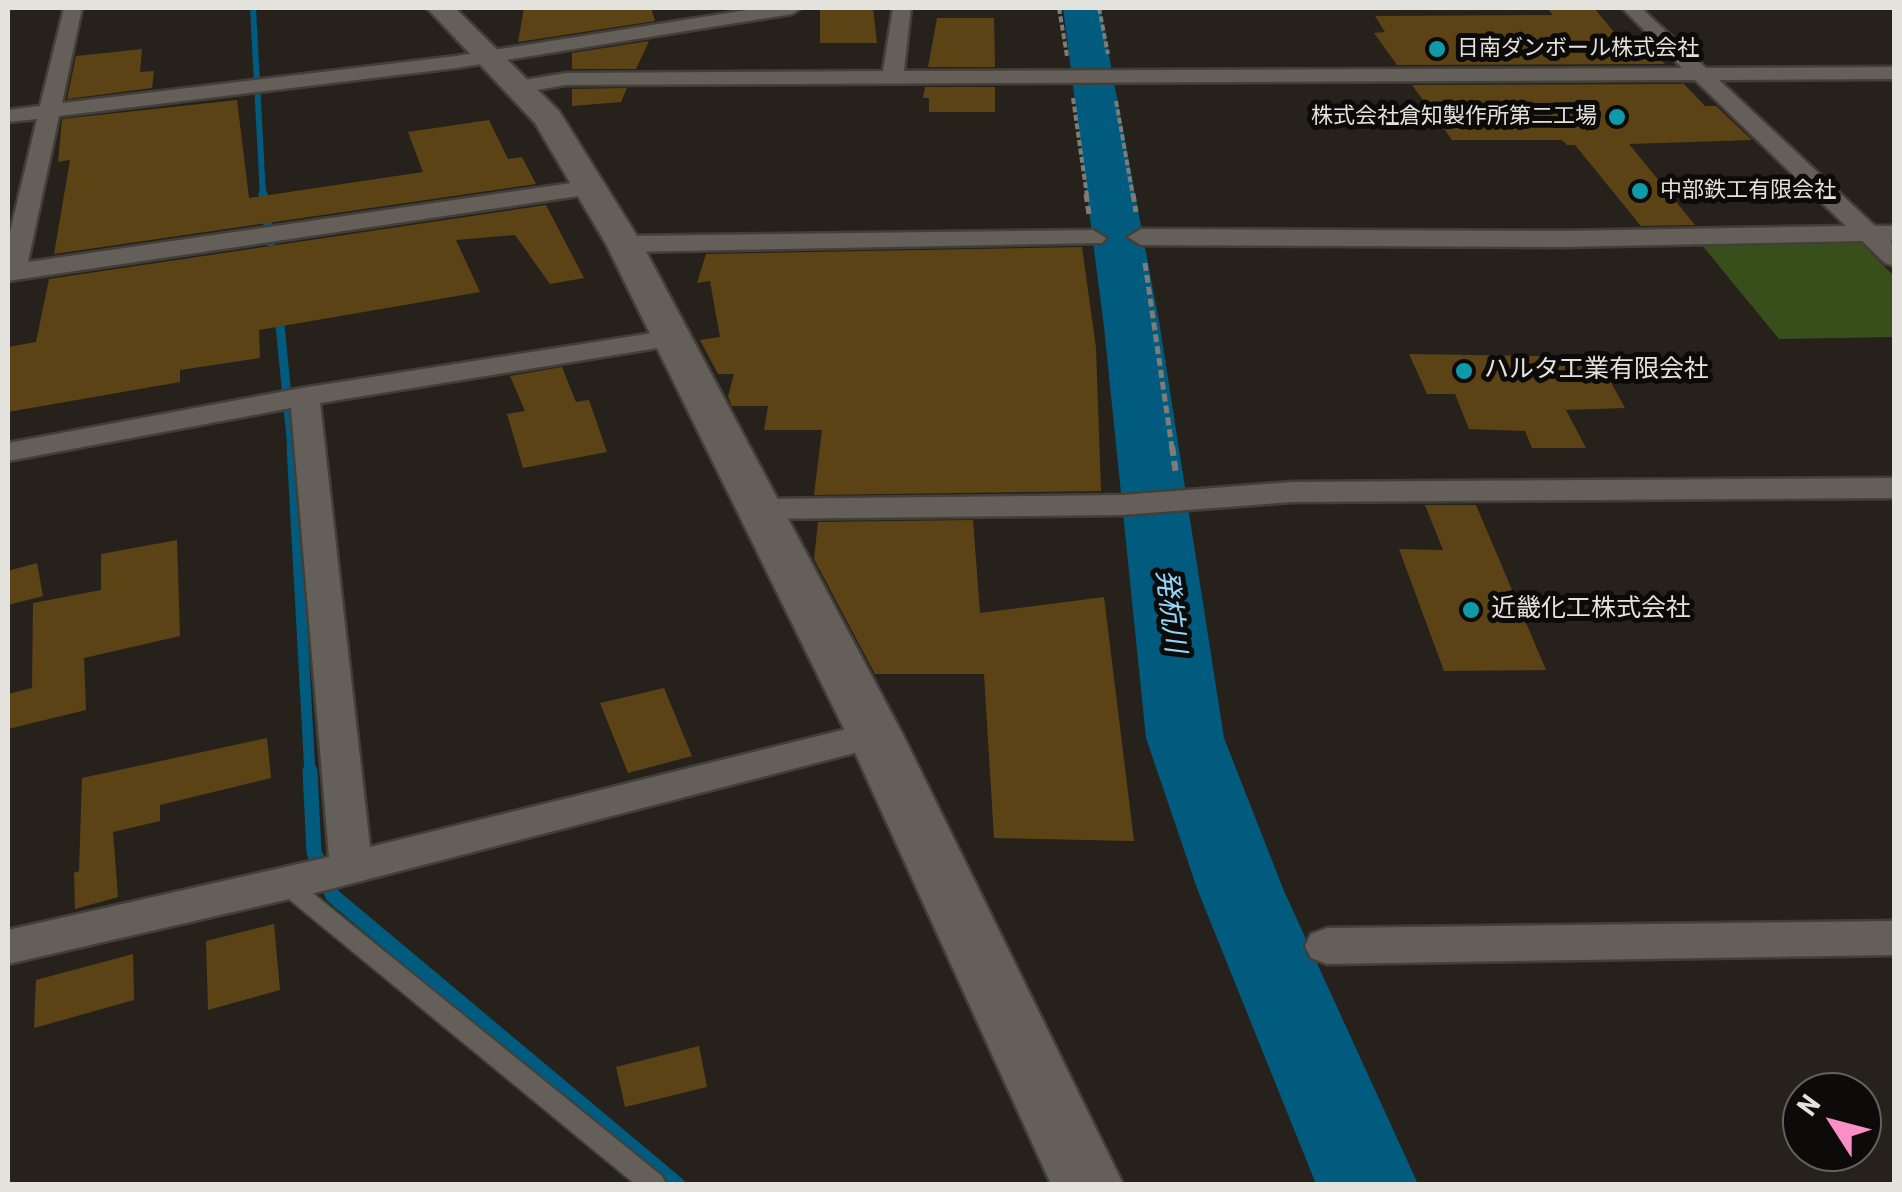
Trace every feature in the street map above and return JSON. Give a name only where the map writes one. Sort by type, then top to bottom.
[{"type":"street","points":[[73,8],[52,110],[10,272],[592,186]]},
{"type":"street","points":[[440,8],[548,118],[624,244],[875,735],[1088,1184]]},
{"type":"street","points":[[8,116],[487,57],[792,8]]},
{"type":"street","points":[[893,76],[902,8]]},
{"type":"street","points":[[1630,8],[1881,232],[1894,258]]},
{"type":"street","points":[[519,87],[566,79],[1894,73]]},
{"type":"street","points":[[1141,236],[1561,239],[1881,232]]},
{"type":"street","points":[[624,244],[1093,238]]},
{"type":"street","points":[[8,452],[293,399],[672,338]]},
{"type":"street","points":[[293,399],[319,875]]},
{"type":"street","points":[[759,509],[1122,505],[1292,492],[1894,488]]},
{"type":"street","points":[[8,947],[319,875],[875,735]]},
{"type":"street","points":[[1327,946],[1894,938]]},
{"type":"lane","points":[[319,875],[653,1184]]},
{"type":"path","points":[[1059,8],[1093,238]]},
{"type":"path","points":[[1099,8],[1141,236],[1180,500]]},
{"type":"green space","points":[[1859,241],[1894,276],[1894,337],[1779,339],[1701,244]]},
{"type":"building","points":[[524,8],[651,8],[655,21],[518,42]]},
{"type":"building","points":[[820,8],[873,8],[877,43],[820,43]]},
{"type":"building","points":[[1547,8],[1594,8],[1619,38],[1640,38],[1665,64],[1397,65],[1374,33],[1385,32],[1375,16],[1553,15]]},
{"type":"building","points":[[937,18],[994,18],[995,67],[928,67]]},
{"type":"building","points":[[649,41],[636,69],[572,69],[572,53]]},
{"type":"building","points":[[142,49],[140,72],[154,71],[152,88],[67,99],[76,56]]},
{"type":"building","points":[[1684,84],[1705,106],[1716,106],[1752,140],[1629,144],[1695,225],[1641,226],[1575,145],[1562,140],[1452,140],[1412,85]]},
{"type":"building","points":[[925,87],[995,87],[995,112],[929,112],[929,98],[923,98]]},
{"type":"building","points":[[627,88],[621,102],[572,106],[572,89]]},
{"type":"building","points":[[237,100],[249,198],[423,172],[408,132],[489,120],[508,159],[522,157],[536,184],[54,254],[70,160],[58,162],[62,119]]},
{"type":"building","points":[[546,205],[584,278],[550,284],[515,235],[456,240],[480,292],[259,330],[260,358],[180,370],[180,382],[8,412],[8,347],[36,342],[49,279]]},
{"type":"building","points":[[1082,247],[1096,348],[1101,491],[814,495],[822,430],[764,430],[768,406],[732,406],[728,397],[734,374],[718,374],[700,340],[720,337],[710,281],[697,283],[706,254]]},
{"type":"building","points":[[1409,354],[1597,357],[1625,408],[1566,410],[1586,448],[1532,448],[1525,431],[1469,429],[1455,394],[1427,394]]},
{"type":"building","points":[[562,367],[576,402],[589,400],[607,452],[523,468],[507,414],[525,411],[510,376]]},
{"type":"building","name":"近畿化工株式会社","points":[[1425,505],[1476,505],[1546,670],[1444,671],[1399,549],[1443,550]]},
{"type":"building","points":[[973,520],[980,613],[1104,597],[1134,841],[994,838],[984,674],[875,674],[814,559],[818,522]]},
{"type":"building","points":[[177,540],[180,636],[84,658],[86,710],[8,729],[8,694],[32,688],[33,603],[101,590],[101,554]]},
{"type":"building","points":[[37,563],[43,596],[8,605],[8,571]]},
{"type":"building","points":[[664,688],[692,756],[628,773],[600,703]]},
{"type":"building","points":[[267,738],[271,778],[160,805],[160,821],[113,832],[118,897],[75,909],[82,778]]},
{"type":"building","points":[[274,924],[280,990],[208,1010],[206,941]]},
{"type":"building","points":[[133,954],[134,1000],[34,1028],[36,980]]},
{"type":"building","points":[[699,1046],[707,1087],[625,1107],[616,1067]]},
{"type":"waterway","points":[[253,8],[263,196]]},
{"type":"waterway","name":"発杭川","points":[[1081,8],[1132,327],[1185,738],[1241,891],[1367,1184]]},
{"type":"waterway","points":[[263,194],[271,242]]},
{"type":"waterway","points":[[279,315],[292,448]]},
{"type":"waterway","points":[[292,446],[310,774]]},
{"type":"waterway","points":[[310,771],[314,852],[333,896],[677,1184]]},
{"type":"place","name":"日南ダンボール株式会社","points":[[1437,49]]},
{"type":"place","name":"株式会社倉知製作所第二工場","points":[[1617,117]]},
{"type":"place","name":"中部鉄工有限会社","points":[[1640,191]]},
{"type":"place","name":"ハルタ工業有限会社","points":[[1464,371]]},
{"type":"place","name":"近畿化工株式会社","points":[[1471,610]]}]
